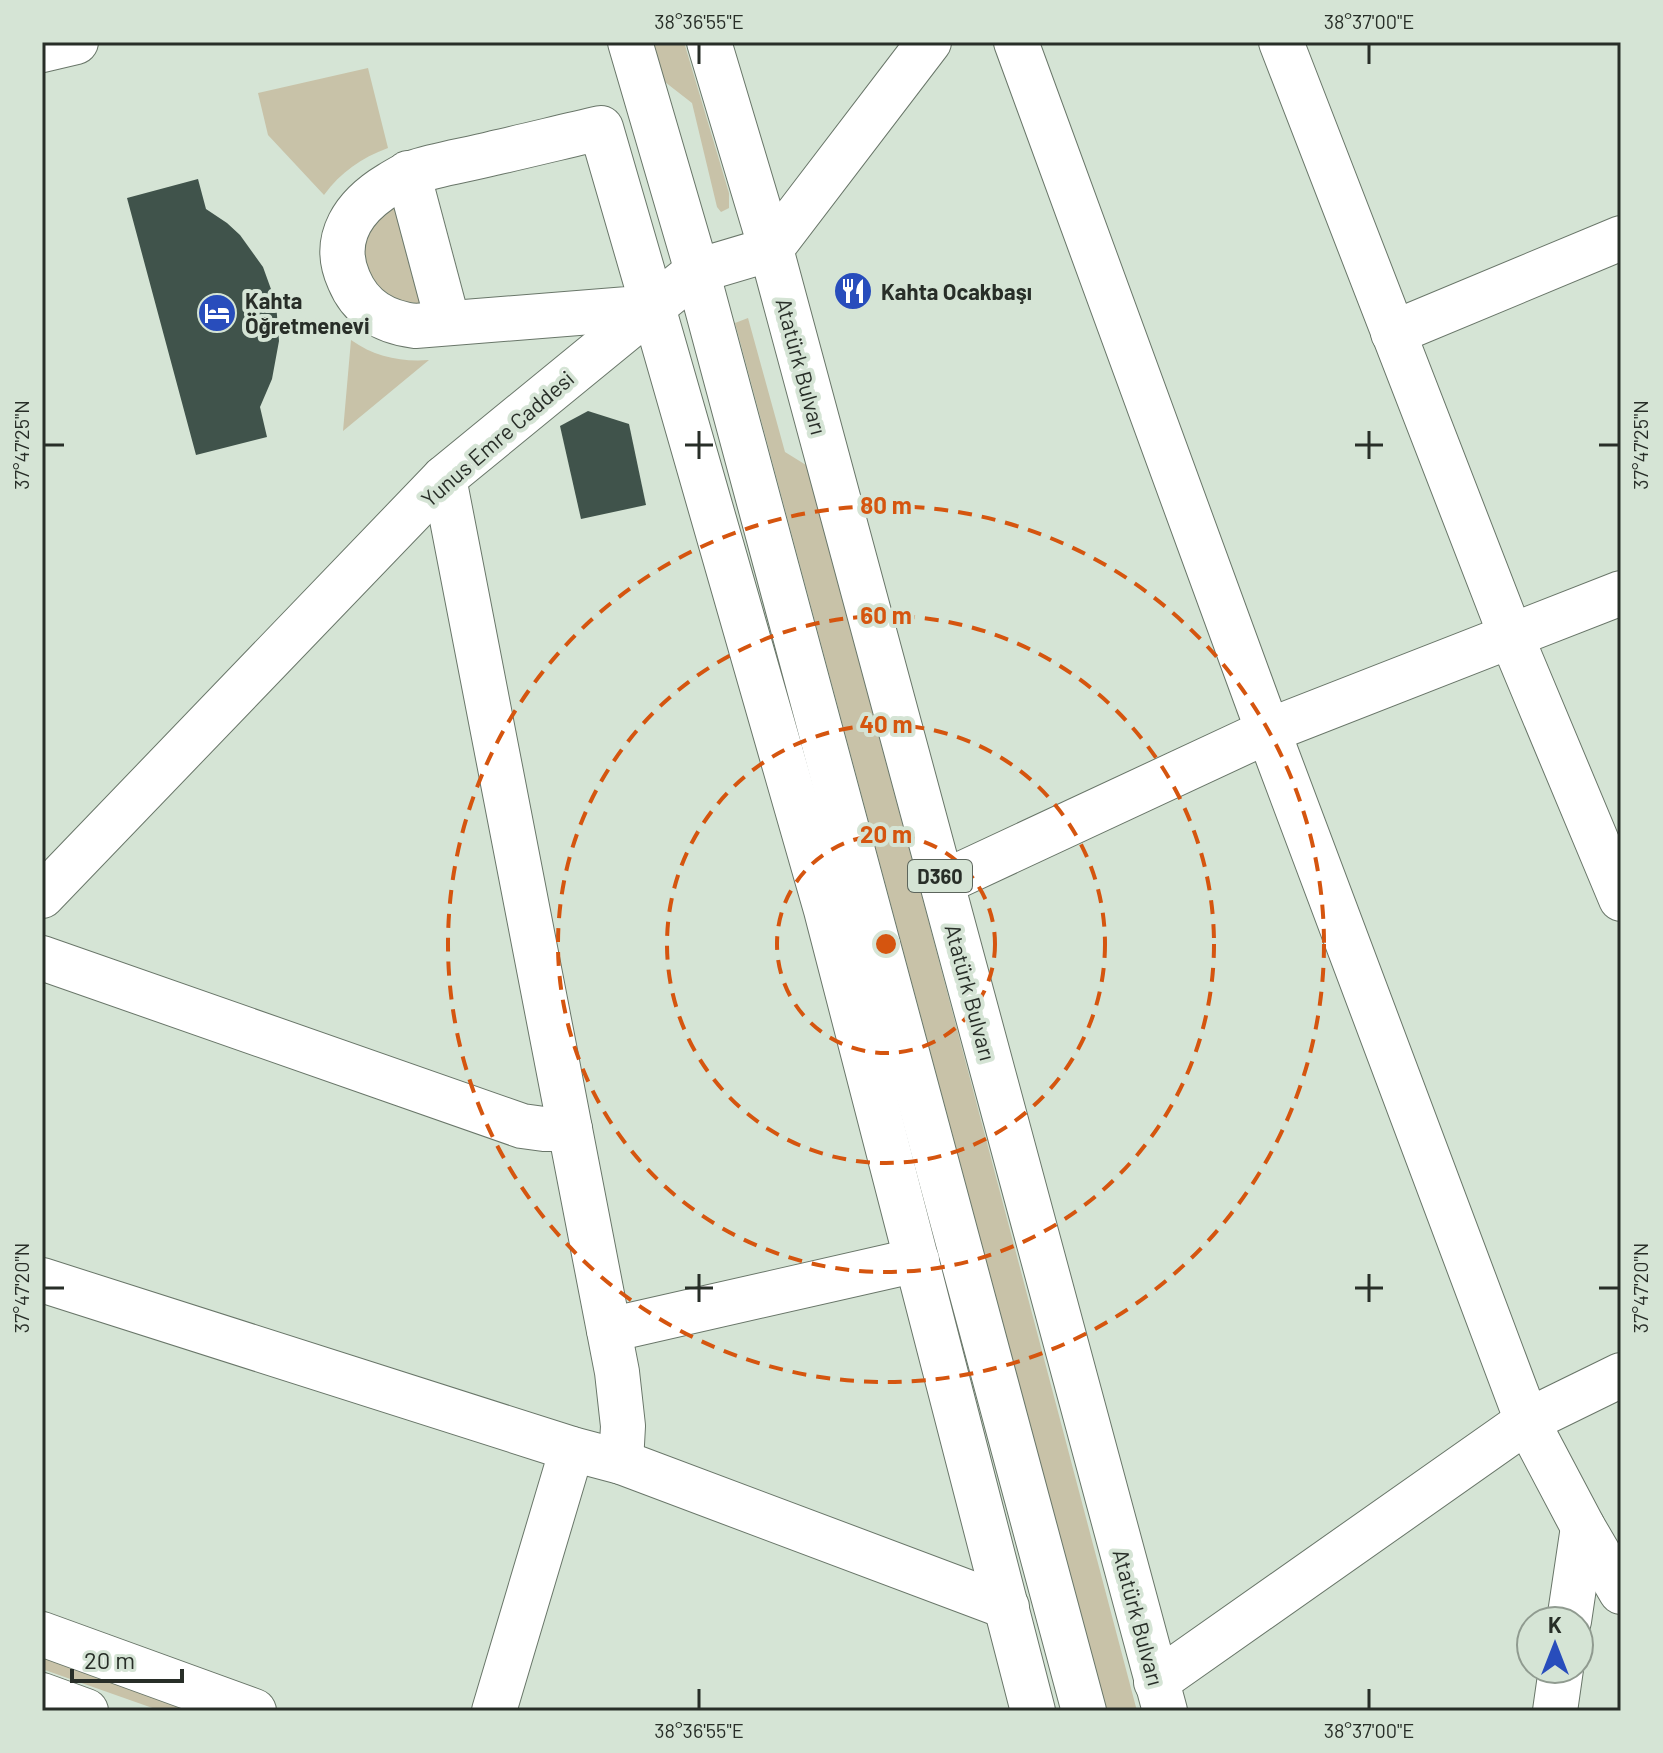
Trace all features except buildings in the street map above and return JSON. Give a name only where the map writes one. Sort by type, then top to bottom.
[{"type":"main road","points":[[42,50],[76,42]]},
{"type":"main road","points":[[630,42],[697,271],[1084,1711]]},
{"type":"main road","name":"Atatürk Bulvarı","points":[[709,42],[771,249],[1161,1697]]},
{"type":"main road","points":[[771,249],[929,42]]},
{"type":"main road","points":[[1016,42],[1268,731],[1527,1421],[1621,1592]]},
{"type":"main road","points":[[1281,42],[1511,636],[1621,899]]},
{"type":"main road","points":[[653,307],[415,326],[402,324],[378,315],[359,297],[346,274],[343,249],[349,223],[374,193],[408,173],[601,128],[653,307],[826,910],[1033,1711]]},
{"type":"main road","points":[[408,173],[448,323]]},
{"type":"main road","points":[[1393,333],[1621,238]]},
{"type":"main road","name":"Yunus Emre Caddesi","points":[[42,896],[444,478],[697,271],[771,249]]},
{"type":"main road","points":[[444,478],[617,1372],[623,1426],[621,1462]]},
{"type":"main road","points":[[942,883],[1268,731],[1621,593]]},
{"type":"main road","points":[[42,958],[522,1126],[570,1129]]},
{"type":"main road","points":[[609,1330],[917,1260]]},
{"type":"main road","points":[[42,1280],[621,1462],[1007,1607]]},
{"type":"main road","points":[[1161,1697],[1527,1421],[1621,1375]]},
{"type":"main road","points":[[494,1711],[572,1449]]},
{"type":"main road","points":[[1571,1605],[1583,1527]]},
{"type":"main road","points":[[42,1634],[254,1711]]},
{"type":"main road","points":[[1555,1711],[1559,1685]]},
{"type":"main road","points":[[42,1695],[86,1711]]},
{"type":"shaded area","points":[[653,42],[684,42],[729,193],[729,208],[721,212],[717,207],[692,103],[665,82]]},
{"type":"shaded area","points":[[368,68],[388,148],[352,167],[324,195],[268,135],[258,93]]},
{"type":"shaded area","points":[[394,207],[420,303],[395,298],[385,291],[369,272],[365,260],[370,230]]},
{"type":"shaded area","points":[[748,318],[785,452],[806,465],[1137,1711],[1107,1711],[735,323]]},
{"type":"shaded area","points":[[351,340],[369,351],[388,357],[429,360],[343,431]]},
{"type":"shaded area","points":[[42,1654],[203,1711],[161,1711],[42,1669]]},
{"type":"place","name":"Kahta Ocakbaşı","points":[[853,291]]},
{"type":"place","name":"Kahta Öğretmenevi","points":[[217,313]]}]
